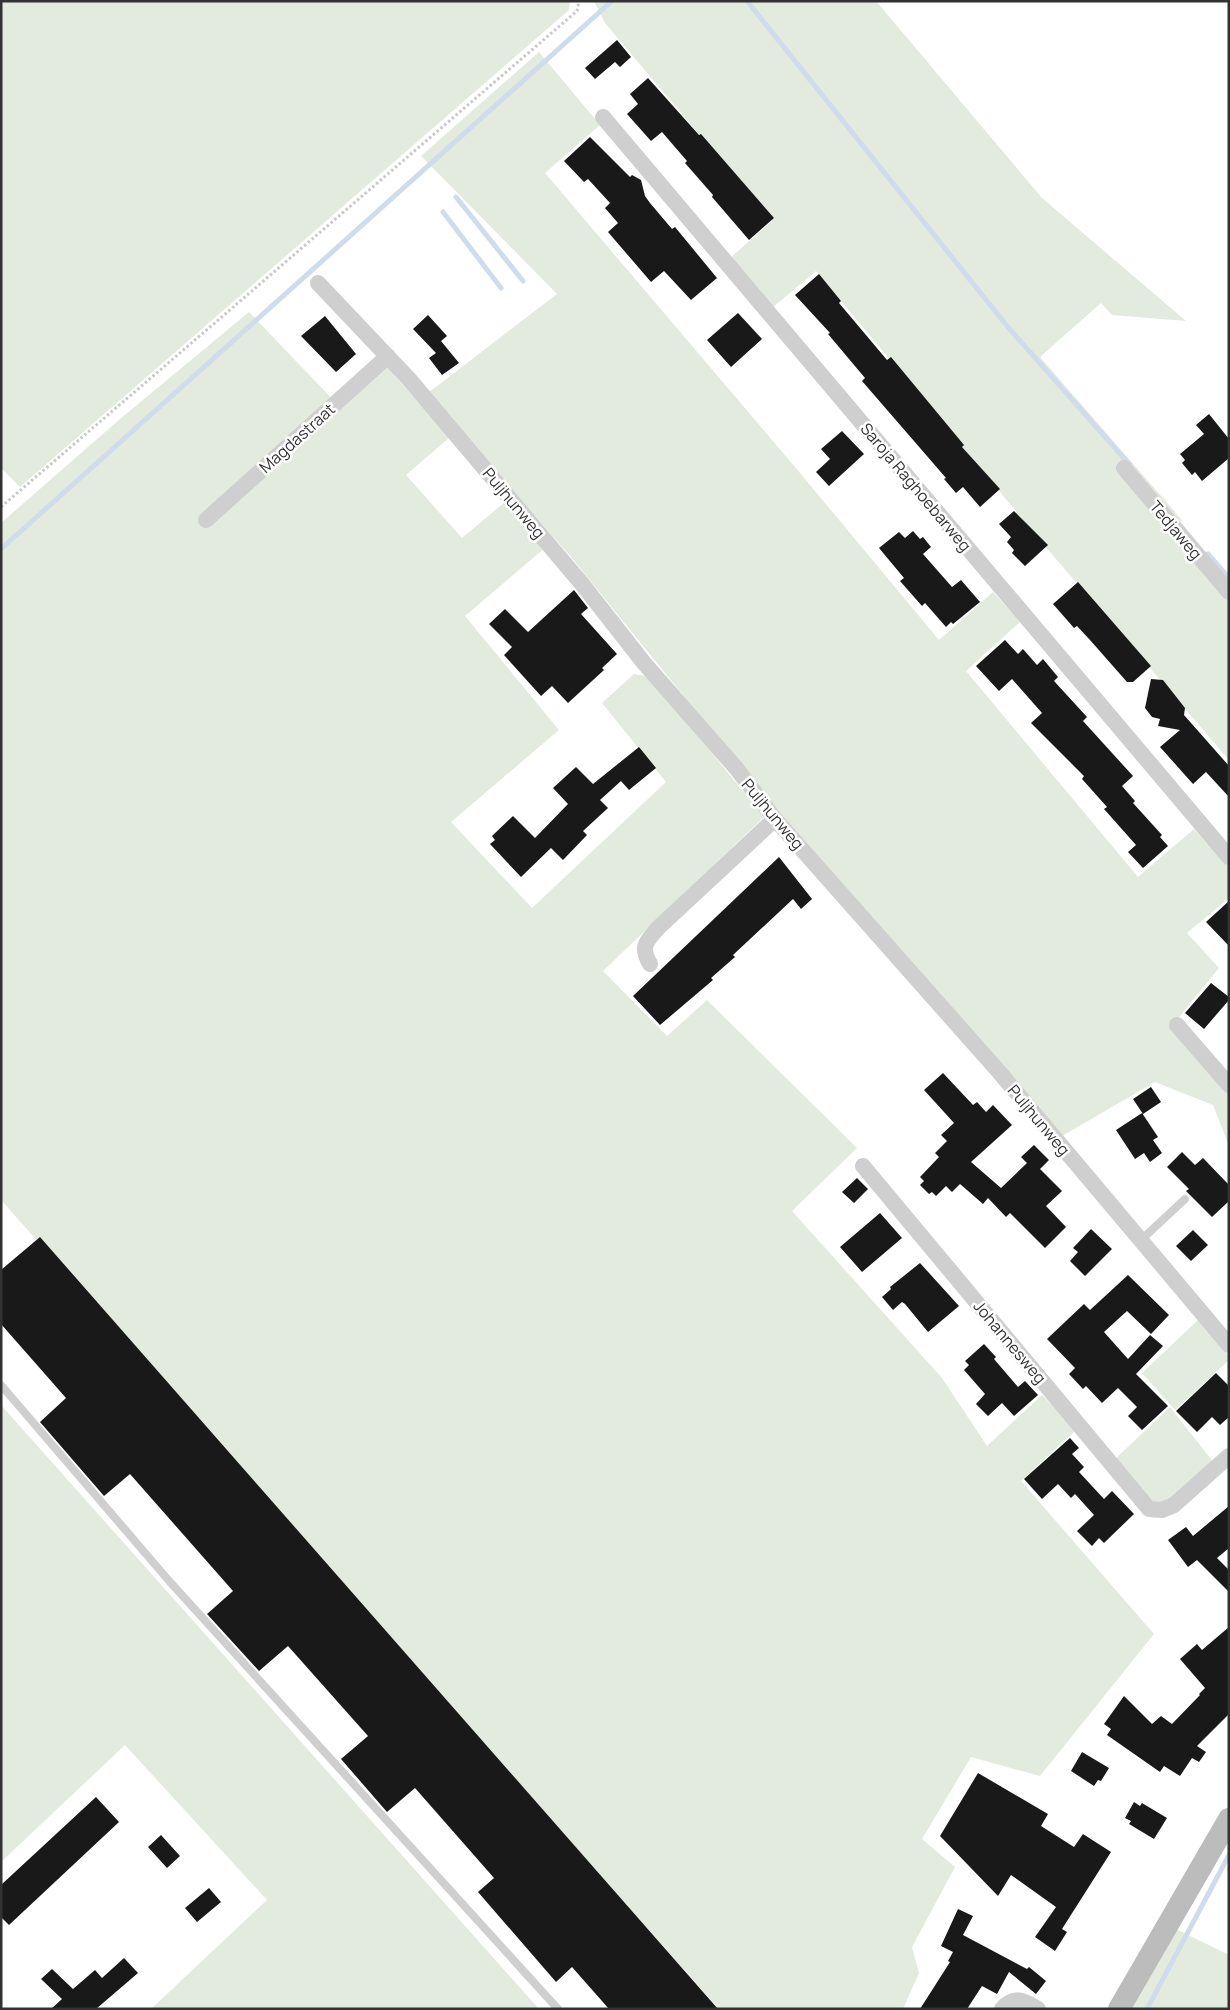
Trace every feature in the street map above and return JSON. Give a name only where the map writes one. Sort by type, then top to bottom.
[{"type":"street","name":"Saroja Raghoebarweg","points":[[603,117],[1229,858]]},
{"type":"street","name":"Puljhunweg","points":[[318,283],[388,356],[569,568],[775,819],[1006,1080],[1229,1345]]},
{"type":"street","name":"Magdastraat","points":[[206,520],[388,356]]},
{"type":"street","name":"Tedjaweg","points":[[1124,468],[1229,592]]},
{"type":"street","points":[[650,964],[644,953],[646,942],[658,928],[775,819]]},
{"type":"street","points":[[1177,1025],[1229,1086]]},
{"type":"street","name":"Johannesweg","points":[[863,1166],[1149,1509],[1162,1510],[1174,1506],[1229,1456]]},
{"type":"street","points":[[1119,2009],[1229,1819]]},
{"type":"street","points":[[1002,2009],[1011,2000],[1016,1999],[1038,2009]]},
{"type":"lane","points":[[1140,1241],[1185,1199]]},
{"type":"lane","points":[[1,1385],[170,1582],[558,2009]]},
{"type":"path","points":[[1,507],[576,11],[579,1]]},
{"type":"shaded area","points":[[1,1],[570,1],[569,10],[20,487],[1,468]]},
{"type":"shaded area","points":[[594,1],[876,1],[1042,198],[1186,321],[1112,315],[1101,303],[1040,357],[1182,520],[1177,525],[1229,587],[1229,760],[1050,552],[816,271],[772,308],[729,259],[772,221],[605,23]]},
{"type":"shaded area","points":[[539,52],[600,125],[545,173],[939,640],[993,592],[1020,622],[966,671],[1138,877],[1194,829],[1229,867],[1229,898],[1187,933],[1219,968],[1172,1026],[1229,1091],[1229,1146],[1213,1105],[1155,1082],[1062,1136],[763,794],[571,557],[428,393],[557,294],[421,156]]},
{"type":"shaded area","points":[[249,312],[339,406],[385,365],[450,437],[406,475],[462,538],[506,501],[546,547],[465,616],[559,730],[451,822],[532,908],[666,782],[602,703],[634,674],[650,677],[764,817],[603,971],[667,1036],[707,1000],[857,1148],[792,1211],[942,1378],[987,1446],[1042,1395],[1076,1430],[1021,1481],[1154,1634],[1040,1776],[971,1757],[922,1839],[955,1867],[912,1947],[919,1973],[903,2009],[719,2009],[1,1200],[1,523],[120,419]]},
{"type":"shaded area","points":[[1198,1320],[1229,1356],[1229,1360],[1175,1410],[1142,1373]]},
{"type":"shaded area","points":[[1,1405],[539,2009],[151,2009],[267,1900],[125,1745],[1,1862]]},
{"type":"shaded area","points":[[1170,1407],[1214,1463],[1173,1500],[1163,1503],[1150,1502],[1113,1461]]},
{"type":"shaded area","points":[[1176,1929],[1229,1955],[1229,2009],[1130,2009]]},
{"type":"building","points":[[617,40],[631,57],[620,67],[615,62],[595,79],[585,68]]},
{"type":"building","points":[[648,78],[699,135],[701,134],[774,218],[749,240],[712,197],[713,195],[685,163],[687,161],[662,132],[651,141],[627,114],[638,104],[630,94]]},
{"type":"building","points":[[590,137],[630,177],[632,175],[641,180],[645,196],[650,203],[672,229],[675,227],[717,278],[691,300],[664,271],[651,282],[608,232],[618,223],[605,208],[610,203],[588,179],[584,182],[564,161]]},
{"type":"building","points":[[819,274],[841,301],[839,303],[887,360],[891,357],[964,445],[962,447],[1000,489],[980,507],[963,487],[956,493],[944,479],[946,478],[862,381],[865,378],[828,334],[830,333],[795,295]]},
{"type":"building","points":[[738,313],[762,339],[731,367],[707,340]]},
{"type":"building","points":[[428,315],[447,336],[441,341],[459,363],[442,375],[429,358],[436,353],[413,329]]},
{"type":"building","points":[[325,316],[356,354],[336,372],[301,336]]},
{"type":"building","points":[[1209,414],[1229,439],[1229,458],[1202,481],[1195,472],[1192,475],[1182,463],[1185,460],[1180,454],[1204,434],[1196,425]]},
{"type":"building","points":[[842,431],[864,454],[829,486],[816,472],[830,459],[821,449]]},
{"type":"building","points":[[1014,511],[1048,545],[1025,566],[1012,553],[1014,550],[1007,542],[1011,537],[999,524]]},
{"type":"building","points":[[913,531],[920,539],[923,537],[931,547],[923,554],[952,587],[961,580],[980,602],[953,624],[951,622],[946,627],[925,603],[922,606],[900,581],[904,578],[879,548],[899,532],[905,538]]},
{"type":"building","points":[[1078,582],[1151,666],[1133,682],[1127,682],[1077,626],[1074,628],[1053,604]]},
{"type":"building","points":[[574,590],[588,608],[581,614],[617,654],[602,668],[604,670],[568,703],[552,686],[541,696],[504,655],[512,647],[489,624],[505,609],[528,632]]},
{"type":"building","points":[[1005,640],[1018,654],[1023,649],[1037,665],[1043,659],[1058,677],[1054,681],[1087,717],[1083,721],[1133,776],[1122,786],[1135,801],[1133,803],[1162,835],[1160,837],[1168,846],[1143,868],[1128,852],[1136,845],[1104,809],[1107,807],[1082,779],[1084,776],[1031,723],[1042,713],[1012,679],[999,691],[976,666]]},
{"type":"building","points":[[1151,679],[1163,680],[1185,708],[1184,715],[1229,766],[1229,797],[1206,772],[1193,784],[1160,747],[1180,730],[1158,726],[1160,719],[1152,717],[1145,708]]},
{"type":"building","points":[[639,747],[656,768],[629,790],[621,781],[600,800],[608,808],[583,831],[587,835],[563,860],[551,848],[521,877],[490,844],[495,840],[492,836],[513,816],[535,838],[568,804],[553,788],[576,767],[593,784]]},
{"type":"building","points":[[779,857],[812,899],[801,909],[793,899],[733,955],[735,957],[711,978],[713,980],[660,1025],[633,996]]},
{"type":"building","points":[[1229,901],[1229,946],[1206,922]]},
{"type":"building","points":[[1211,983],[1229,997],[1229,1000],[1204,1029],[1185,1013]]},
{"type":"building","points":[[943,1073],[973,1105],[977,1102],[986,1112],[993,1105],[1012,1125],[971,1162],[1001,1188],[1027,1163],[1021,1157],[1034,1145],[1049,1160],[1040,1169],[1062,1191],[1046,1206],[1066,1227],[1045,1248],[1010,1213],[1006,1217],[988,1198],[983,1204],[960,1184],[952,1192],[946,1186],[936,1196],[932,1192],[929,1194],[920,1185],[924,1181],[920,1177],[939,1157],[935,1153],[947,1141],[941,1135],[954,1123],[924,1090]]},
{"type":"building","points":[[1151,1087],[1161,1102],[1143,1114],[1133,1099]]},
{"type":"building","points":[[1142,1113],[1158,1137],[1153,1140],[1162,1153],[1150,1162],[1144,1153],[1135,1159],[1116,1130]]},
{"type":"building","points":[[1182,1152],[1195,1165],[1203,1158],[1229,1185],[1229,1201],[1212,1217],[1186,1191],[1189,1189],[1167,1167]]},
{"type":"building","points":[[857,1178],[868,1189],[854,1203],[842,1192]]},
{"type":"building","points":[[880,1213],[902,1238],[862,1272],[840,1247]]},
{"type":"building","points":[[1091,1229],[1112,1249],[1085,1276],[1070,1261],[1078,1252],[1073,1248]]},
{"type":"building","points":[[1193,1230],[1208,1245],[1191,1261],[1176,1246]]},
{"type":"building","points":[[40,1237],[718,2009],[609,2009],[572,1967],[556,1982],[478,1892],[494,1878],[415,1788],[387,1812],[341,1759],[368,1736],[288,1646],[259,1671],[207,1614],[233,1591],[130,1474],[104,1496],[40,1422],[66,1398],[1,1324],[1,1270]]},
{"type":"building","points":[[920,1263],[959,1306],[928,1332],[905,1304],[902,1302],[893,1310],[882,1297],[891,1289],[890,1287]]},
{"type":"building","points":[[1128,1275],[1169,1315],[1151,1334],[1127,1311],[1104,1332],[1128,1359],[1150,1335],[1163,1346],[1136,1374],[1168,1406],[1142,1430],[1128,1416],[1137,1407],[1118,1388],[1102,1403],[1086,1386],[1083,1389],[1069,1374],[1075,1368],[1047,1339],[1084,1304],[1090,1310]]},
{"type":"building","points":[[984,1344],[1018,1387],[1025,1381],[1038,1395],[1014,1416],[1002,1403],[988,1416],[976,1404],[985,1394],[964,1370],[969,1365],[965,1361]]},
{"type":"building","points":[[1216,1373],[1229,1386],[1229,1417],[1220,1425],[1212,1417],[1197,1432],[1176,1411]]},
{"type":"building","points":[[1070,1438],[1079,1448],[1072,1454],[1084,1467],[1079,1472],[1104,1499],[1112,1491],[1134,1514],[1104,1543],[1099,1538],[1092,1546],[1077,1531],[1094,1515],[1075,1494],[1071,1498],[1058,1484],[1042,1499],[1024,1479]]},
{"type":"building","points":[[1229,1506],[1229,1548],[1217,1558],[1229,1570],[1229,1592],[1197,1560],[1188,1567],[1168,1540],[1186,1527],[1193,1536]]},
{"type":"building","points":[[1229,1627],[1229,1714],[1197,1746],[1206,1752],[1199,1762],[1192,1758],[1180,1776],[1164,1766],[1160,1772],[1107,1735],[1111,1729],[1104,1724],[1124,1696],[1152,1724],[1161,1716],[1172,1724],[1205,1688],[1180,1659],[1197,1644],[1202,1650]]},
{"type":"building","points":[[1082,1752],[1109,1768],[1101,1781],[1098,1780],[1094,1786],[1071,1771]]},
{"type":"building","points":[[978,1773],[1048,1814],[1041,1826],[1074,1847],[1083,1834],[1111,1852],[1062,1929],[1067,1932],[1055,1951],[1035,1937],[1056,1907],[1011,1875],[998,1896],[940,1836]]},
{"type":"building","points":[[96,1797],[119,1822],[9,1925],[1,1917],[1,1885]]},
{"type":"building","points":[[1134,1802],[1140,1806],[1142,1803],[1167,1818],[1154,1839],[1129,1824],[1131,1821],[1125,1818]]},
{"type":"building","points":[[161,1835],[180,1856],[167,1868],[148,1847]]},
{"type":"building","points":[[209,1888],[221,1902],[197,1922],[185,1908]]},
{"type":"building","points":[[958,1909],[973,1916],[963,1935],[1027,1969],[1029,1967],[1046,1981],[1036,1994],[1009,1972],[997,1994],[982,1986],[967,2009],[920,2009],[950,1962],[948,1961],[953,1952],[941,1946]]},
{"type":"building","points":[[124,1958],[138,1973],[96,2009],[51,2009],[62,1999],[41,1979],[52,1969],[73,1989],[95,1970],[102,1978]]},
{"type":"waterway","points":[[1,549],[612,1]]},
{"type":"waterway","points":[[747,1],[1007,326],[1130,465]]},
{"type":"waterway","points":[[456,197],[523,281]]},
{"type":"waterway","points":[[443,212],[501,288]]},
{"type":"waterway","points":[[1208,554],[1229,578]]},
{"type":"waterway","points":[[1147,2009],[1229,1855]]}]
